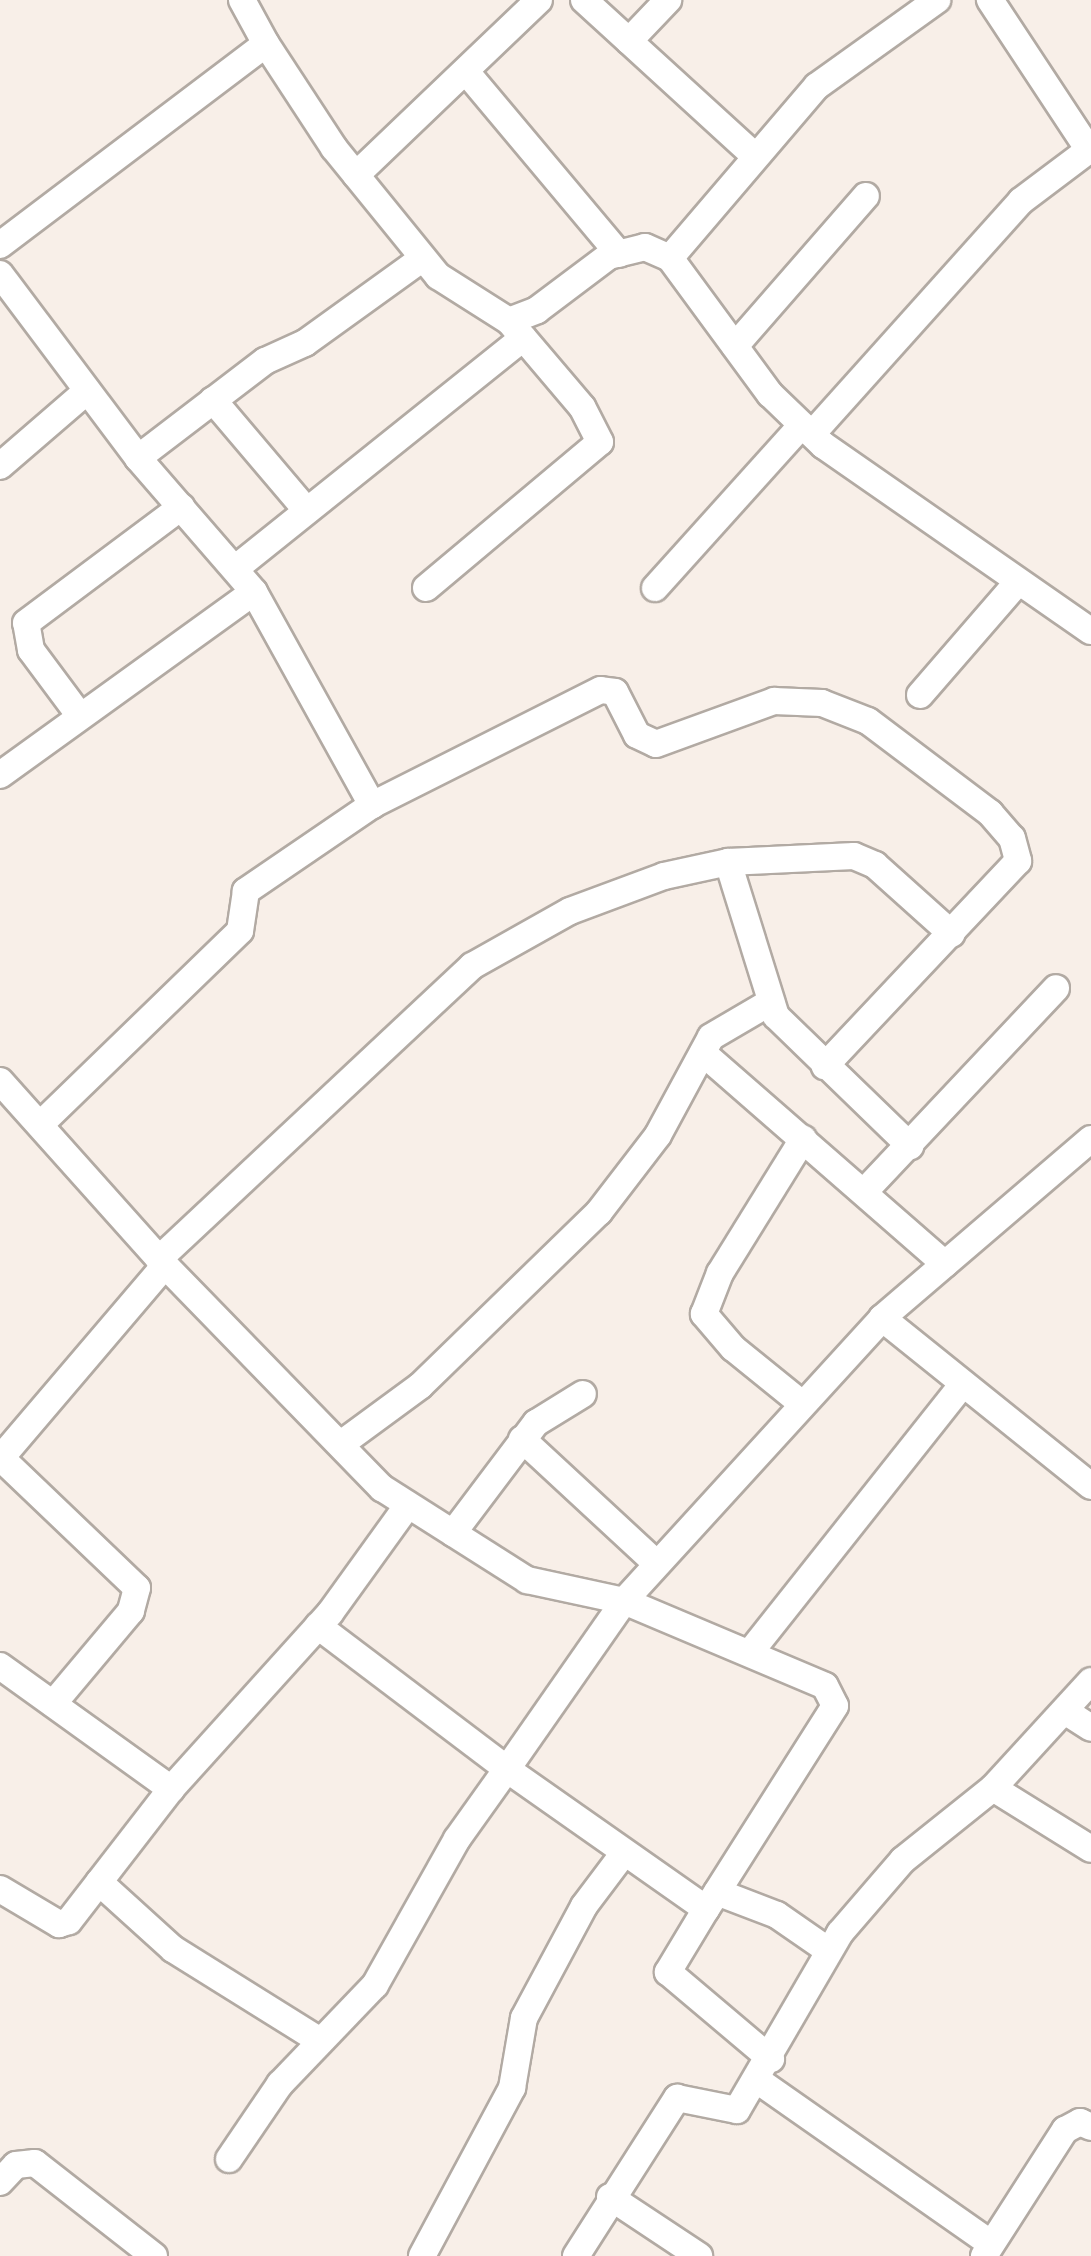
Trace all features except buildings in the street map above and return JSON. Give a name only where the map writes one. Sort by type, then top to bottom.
[{"type":"street","points":[[242,0],[266,44],[356,175],[423,258],[438,276],[516,329],[589,416],[600,442],[426,588]]},
{"type":"street","points":[[356,175],[468,74],[539,0]]},
{"type":"street","points":[[584,0],[754,155]]},
{"type":"street","points":[[629,41],[668,0]]},
{"type":"street","points":[[670,258],[754,155],[817,86],[937,0]]},
{"type":"street","points":[[655,588],[1021,201],[1090,152],[990,0]]},
{"type":"street","points":[[0,245],[266,44]]},
{"type":"street","points":[[468,74],[619,254]]},
{"type":"street","points":[[735,346],[866,196]]},
{"type":"street","points":[[236,568],[307,511],[516,329],[619,254],[645,247],[670,258],[735,346],[807,430],[1091,631]]},
{"type":"street","points":[[138,458],[213,400],[423,258]]},
{"type":"street","points":[[0,274],[138,458],[254,592],[372,805]]},
{"type":"street","points":[[0,466],[87,391]]},
{"type":"street","points":[[213,400],[307,511]]},
{"type":"street","points":[[80,716],[31,650],[26,623],[181,507]]},
{"type":"street","points":[[920,695],[1018,582]]},
{"type":"street","points":[[0,775],[254,592]]},
{"type":"street","points":[[41,1124],[240,931],[246,891],[372,805],[601,690],[615,692],[637,735],[656,744],[774,701],[822,703],[868,721],[944,774],[1012,838],[1018,861],[825,1066]]},
{"type":"street","points":[[53,1704],[131,1611],[137,1588],[0,1459],[162,1262],[472,966],[570,911],[664,876],[728,862],[854,856],[875,865],[952,934]]},
{"type":"street","points":[[728,862],[769,1003],[792,1037],[910,1146]]},
{"type":"street","points":[[864,1192],[1056,988]]},
{"type":"street","points":[[341,1444],[420,1386],[599,1212],[658,1135],[721,1025],[769,1003]]},
{"type":"street","points":[[703,1053],[945,1264]]},
{"type":"street","points":[[0,1081],[162,1262],[341,1444],[408,1505],[527,1580],[624,1601],[752,1650],[825,1686],[835,1706],[668,1972],[765,2070],[987,2250],[1065,2130],[1080,2122],[1091,2127]]},
{"type":"street","points":[[801,1403],[733,1348],[704,1314],[720,1273],[803,1139]]},
{"type":"street","points":[[229,2159],[320,2041],[375,1985],[457,1839],[624,1601],[801,1403],[882,1318],[1091,1139]]},
{"type":"street","points":[[882,1318],[961,1386],[1091,1486]]},
{"type":"street","points":[[752,1650],[961,1386]]},
{"type":"street","points":[[453,1533],[522,1439],[583,1394]]},
{"type":"street","points":[[522,1439],[657,1564]]},
{"type":"street","points":[[0,1889],[64,1925],[171,1789],[318,1626],[408,1505]]},
{"type":"street","points":[[318,1626],[624,1853],[711,1901],[777,1915],[829,1951]]},
{"type":"street","points":[[0,1666],[171,1789]]},
{"type":"street","points":[[576,2256],[610,2197],[677,2098],[737,2110],[765,2070],[829,1951],[903,1860],[993,1788],[1068,1713],[1091,1681]]},
{"type":"street","points":[[1068,1713],[1091,1728]]},
{"type":"street","points":[[993,1788],[1091,1849]]},
{"type":"street","points":[[407,2256],[422,2256],[512,2088],[524,2018],[584,1906],[624,1853]]},
{"type":"street","points":[[99,1882],[173,1949],[320,2041]]},
{"type":"street","points":[[0,2182],[16,2165],[35,2163],[154,2256]]},
{"type":"street","points":[[610,2197],[699,2256]]}]
